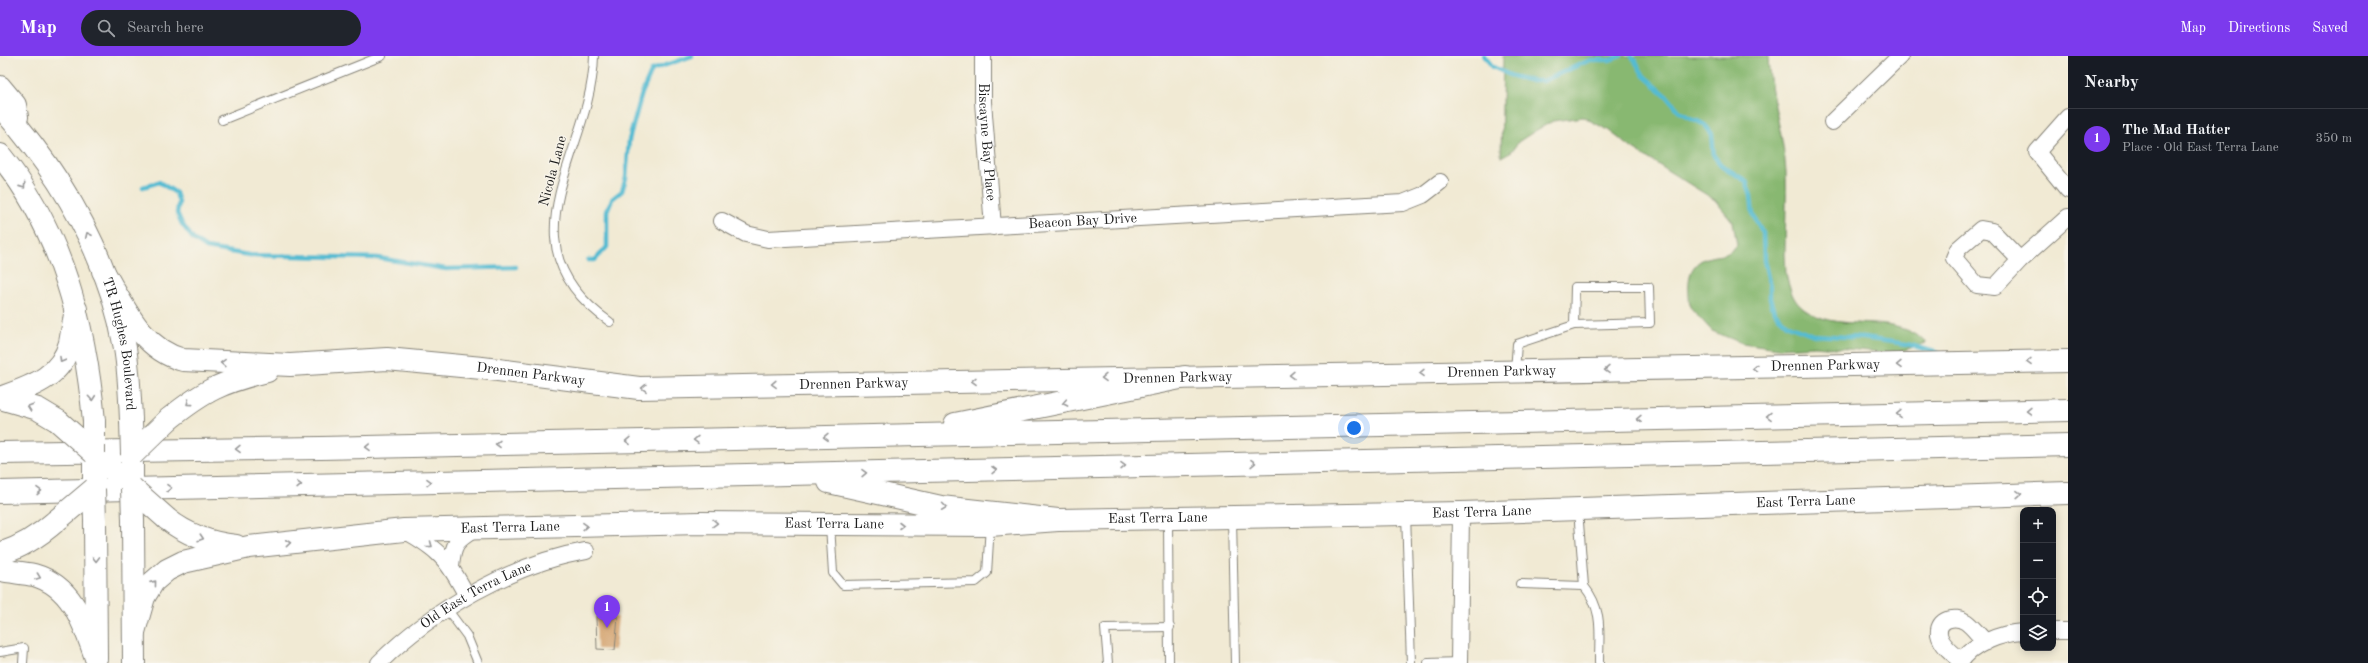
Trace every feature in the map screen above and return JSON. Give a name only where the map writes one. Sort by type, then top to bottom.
[{"type":"main road","points":[[0,87],[15,105],[20,128]]},
{"type":"main road","name":"TR Hughes Boulevard","points":[[0,106],[20,128],[44,159],[64,190],[90,239],[103,271],[124,346],[131,420],[134,663]]},
{"type":"main road","points":[[0,155],[33,202],[58,252],[76,309],[90,375],[94,421],[96,661]]},
{"type":"main road","points":[[103,271],[147,340],[169,356],[200,362],[290,365]]},
{"type":"main road","points":[[0,398],[38,384],[59,366],[70,342],[76,309]]},
{"type":"main road","name":"Drennen Parkway","points":[[290,365],[387,360],[482,368],[639,388],[2068,361]]},
{"type":"main road","points":[[0,554],[15,549],[38,536],[94,489],[169,420],[207,390],[244,377],[290,365]]},
{"type":"main road","points":[[893,436],[1102,396],[1185,377]]},
{"type":"main road","points":[[0,398],[38,410],[58,421],[167,520],[180,530],[197,537],[222,544],[249,547]]},
{"type":"main road","points":[[0,452],[893,436],[2068,410]]},
{"type":"main road","points":[[0,492],[2068,445]]},
{"type":"main road","points":[[797,475],[941,507],[1058,520]]},
{"type":"main road","name":"East Terra Lane","points":[[249,547],[404,530],[700,523],[990,525],[1058,520],[1461,513],[2068,493]]},
{"type":"main road","points":[[134,632],[144,597],[153,582],[167,570],[183,562],[249,547]]},
{"type":"main road","points":[[0,570],[34,575],[49,581],[63,591],[76,606],[83,620],[96,661]]},
{"type":"street","name":"Biscayne Bay Place","points":[[983,56],[984,102],[993,227]]},
{"type":"street","points":[[1832,122],[1900,56]]},
{"type":"street","points":[[2068,117],[2037,152],[2068,190]]},
{"type":"street","name":"Beacon Bay Drive","points":[[722,221],[746,234],[768,239],[993,227],[1403,203],[1423,195],[1440,182]]},
{"type":"street","points":[[2020,260],[2068,217]]},
{"type":"street","points":[[1459,662],[1461,513]]},
{"type":"street","points":[[451,566],[452,549],[458,540],[475,528]]},
{"type":"street","points":[[404,530],[430,545],[451,566],[467,596]]},
{"type":"street","name":"Old East Terra Lane","points":[[379,663],[447,609],[467,596],[544,561],[586,551]]},
{"type":"street","points":[[1986,642],[1965,622],[1955,617],[1948,618],[1943,622],[1939,634],[1942,642],[1960,662],[1986,642],[2010,633],[2020,632]]},
{"type":"street","points":[[2056,631],[2068,631]]},
{"type":"lane","points":[[222,120],[382,56]]},
{"type":"lane","name":"Nicola Lane","points":[[594,56],[587,99],[556,204],[554,227],[558,254],[574,290],[591,309],[610,322]]},
{"type":"lane","points":[[1515,372],[1517,344],[1574,325],[1650,323],[1649,287],[1575,287],[1574,325]]},
{"type":"lane","points":[[1578,509],[1584,586],[1591,594],[1599,612],[1599,663]]},
{"type":"lane","points":[[1406,514],[1411,663]]},
{"type":"lane","points":[[1232,517],[1235,663]]},
{"type":"lane","points":[[1168,518],[1170,627],[1169,663]]},
{"type":"lane","points":[[830,525],[833,573],[843,585],[976,582],[987,573],[990,525]]},
{"type":"lane","points":[[1520,584],[1584,586]]},
{"type":"lane","points":[[447,609],[467,636],[478,663]]},
{"type":"lane","points":[[1108,663],[1105,628],[1170,627]]},
{"type":"lane","points":[[0,652],[24,648],[24,663]]},
{"type":"lane","points":[[1428,663],[1459,662]]},
{"type":"green space","points":[[1503,56],[1768,56],[1771,85],[1785,157],[1786,275],[1793,297],[1805,310],[1817,316],[1844,322],[1887,325],[1901,328],[1914,334],[1926,343],[1898,352],[1880,352],[1814,346],[1778,348],[1742,343],[1712,331],[1690,307],[1689,285],[1691,272],[1700,261],[1726,254],[1737,245],[1733,222],[1715,200],[1633,149],[1608,130],[1583,117],[1553,121],[1518,142],[1512,151],[1501,157]]},
{"type":"building","points":[[596,617],[618,617],[615,650],[597,649]]},
{"type":"waterway","points":[[588,260],[595,260],[607,247],[607,211],[612,199],[622,191],[626,178],[629,140],[642,93],[652,70],[692,56]]},
{"type":"waterway","points":[[1484,56],[1493,67],[1512,76],[1532,81],[1543,81],[1590,60],[1610,60],[1621,56]]},
{"type":"waterway","points":[[1632,56],[1644,76],[1667,96],[1680,112],[1705,125],[1712,134],[1714,156],[1721,165],[1746,181],[1751,196],[1753,215],[1763,233],[1764,260],[1770,286],[1770,299],[1774,312],[1788,325],[1814,335],[1863,338],[1907,344],[1938,353]]},
{"type":"waterway","points":[[143,187],[159,182],[176,193],[179,202],[177,213],[182,224],[193,239],[206,248],[249,255],[378,258],[446,269],[516,267]]},
{"type":"place","name":"The Mad Hatter","points":[[607,628]]}]
